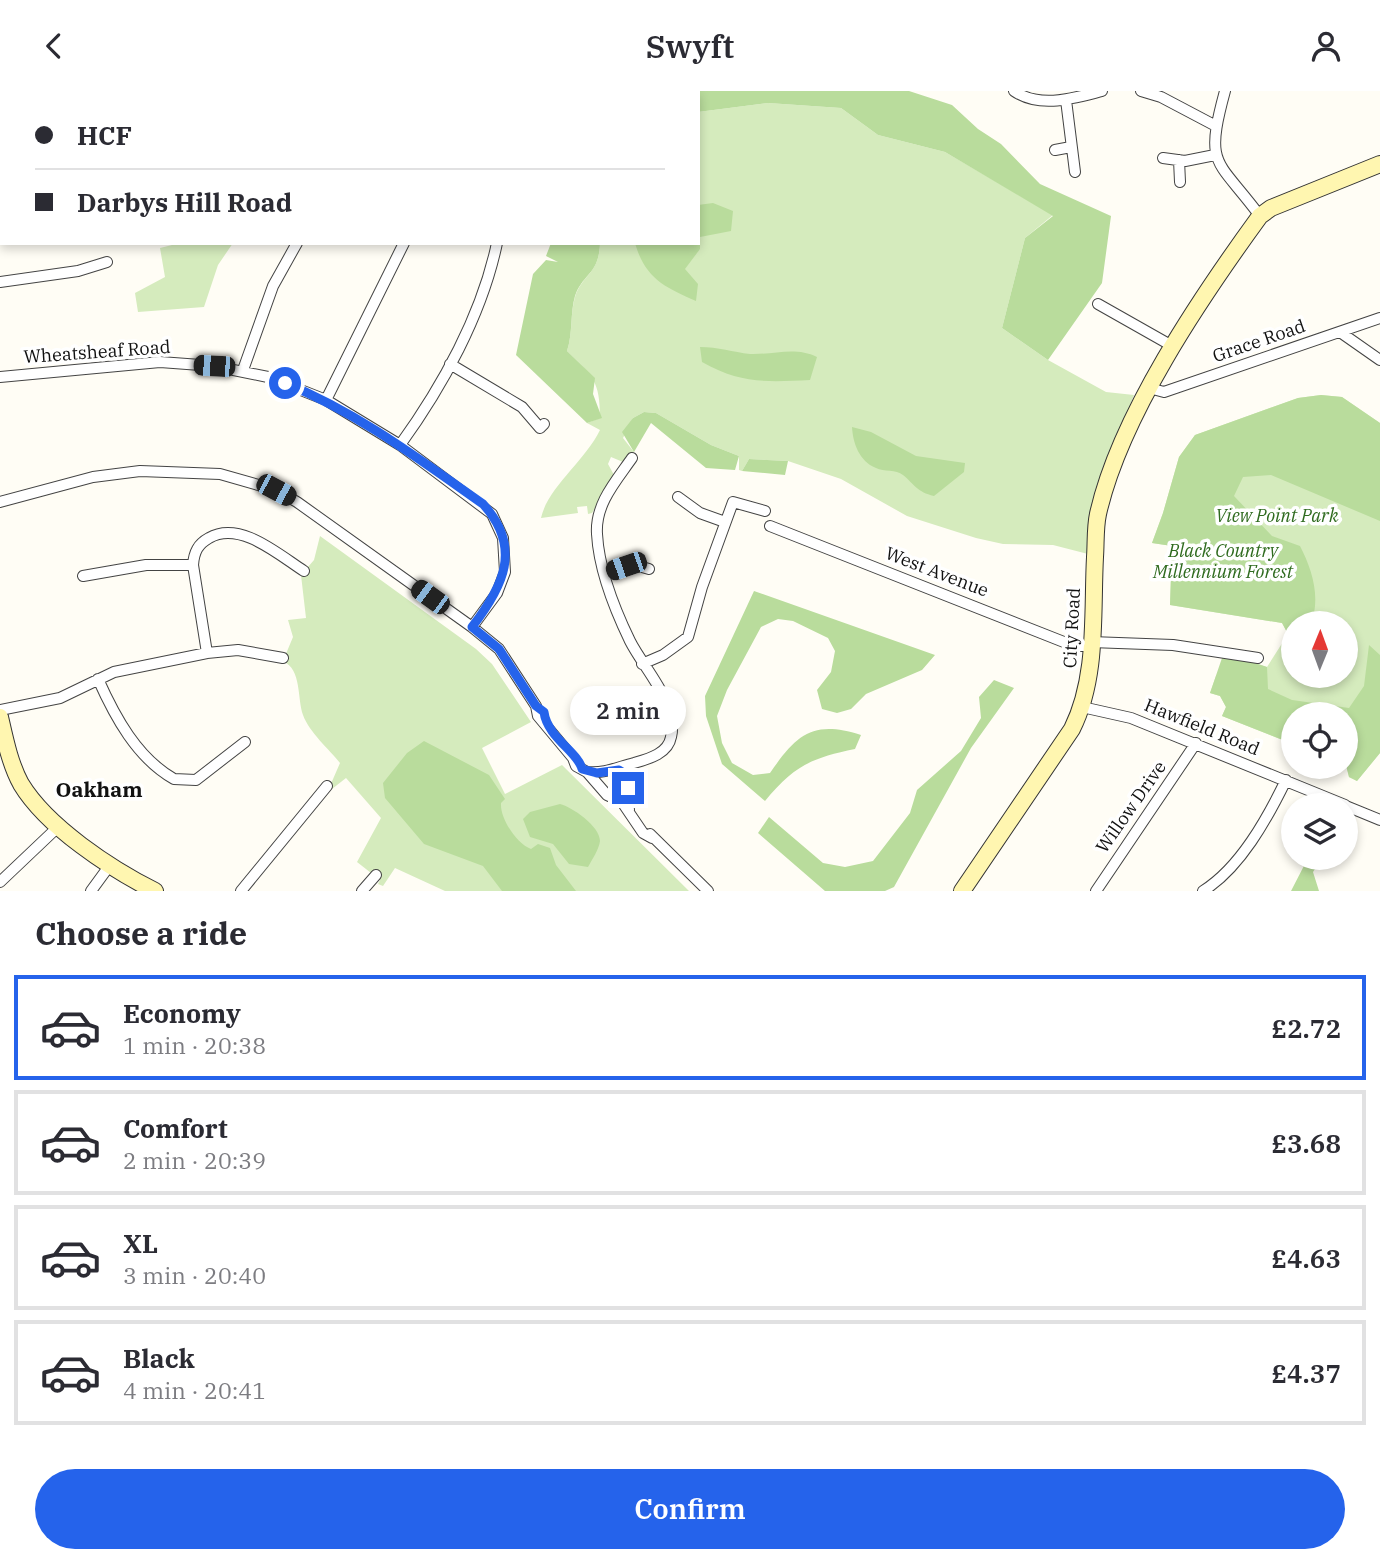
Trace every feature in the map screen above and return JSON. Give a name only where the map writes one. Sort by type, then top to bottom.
[{"type":"street","points":[[1014,91],[1035,100],[1066,100],[1102,91]]},
{"type":"street","points":[[1141,91],[1161,97],[1216,126]]},
{"type":"street","points":[[1225,91],[1216,126],[1215,155],[1229,180],[1260,216]]},
{"type":"street","points":[[1066,100],[1076,172]]},
{"type":"street","points":[[1055,150],[1071,147]]},
{"type":"street","points":[[1163,158],[1179,160],[1215,155]]},
{"type":"street","points":[[1179,160],[1180,181]]},
{"type":"street","name":"City Road","points":[[962,891],[1072,729],[1082,706],[1087,692],[1091,644],[1097,517],[1140,401],[1260,216],[1271,208],[1380,164]]},
{"type":"street","points":[[243,370],[273,286],[296,245]]},
{"type":"street","points":[[326,400],[403,245]]},
{"type":"street","points":[[400,445],[450,364],[484,285],[496,245]]},
{"type":"street","points":[[0,282],[78,271],[107,262]]},
{"type":"street","points":[[1098,304],[1174,347]]},
{"type":"street","name":"Grace Road","points":[[1149,388],[1164,392],[1380,318]]},
{"type":"street","points":[[1340,332],[1380,361]]},
{"type":"street","name":"Wheatsheaf Road","points":[[0,377],[160,362],[243,370],[326,400],[400,445],[483,504],[498,524],[503,538],[505,572],[497,593],[472,627]]},
{"type":"street","points":[[450,364],[522,407],[540,429]]},
{"type":"street","points":[[632,458],[602,503],[597,518],[597,535],[612,601],[642,664],[668,706],[672,720],[667,746],[644,761],[611,770],[601,782],[607,794],[619,797],[644,761]]},
{"type":"street","points":[[611,464],[622,472]]},
{"type":"street","points":[[0,502],[114,473],[197,472],[246,480],[297,502],[499,649],[503,659],[536,706],[544,712],[545,720],[573,758],[581,762],[585,771],[607,794],[629,810],[643,834],[652,838],[708,891]]},
{"type":"street","points":[[678,497],[700,513],[725,522]]},
{"type":"street","points":[[642,664],[663,655],[688,637],[695,608],[733,502],[765,511]]},
{"type":"street","name":"West Avenue","points":[[770,526],[1074,646],[1173,645],[1258,658]]},
{"type":"street","points":[[207,653],[192,565],[195,552],[202,542],[225,533],[250,537],[304,571]]},
{"type":"street","points":[[97,587],[88,575],[146,565],[192,565]]},
{"type":"street","points":[[604,573],[635,565],[649,569]]},
{"type":"street","points":[[0,711],[60,698],[114,672],[207,653],[238,650],[283,658]]},
{"type":"street","points":[[98,679],[126,733],[174,779],[196,780],[245,742]]},
{"type":"street","name":"Hawfield Road","points":[[1082,706],[1131,718],[1317,793]]},
{"type":"street","points":[[0,717],[21,784],[60,826],[110,865],[155,891]]},
{"type":"street","points":[[226,740],[236,750]]},
{"type":"street","name":"Willow Drive","points":[[1096,891],[1196,743]]},
{"type":"street","points":[[585,771],[623,772],[628,784],[629,810]]},
{"type":"street","points":[[1203,891],[1224,876],[1274,805],[1286,780]]},
{"type":"street","points":[[241,891],[327,786]]},
{"type":"street","name":"Hawfield Road","points":[[1358,810],[1379,818]]},
{"type":"street","points":[[0,882],[60,826]]},
{"type":"street","points":[[91,891],[110,865]]},
{"type":"street","points":[[362,891],[376,875]]},
{"type":"green space","points":[[700,91],[909,91],[952,105],[978,129],[1001,144],[1040,184],[1111,216],[1102,283],[1048,360],[1002,328],[1025,238],[1053,216],[945,152],[878,135],[841,108],[768,103],[700,112]]},
{"type":"green space","points":[[768,103],[841,108],[878,135],[945,152],[1053,215],[1025,238],[1002,328],[1048,360],[1106,392],[1134,395],[1121,429],[1088,554],[1053,545],[1003,544],[976,538],[907,516],[841,479],[788,461],[749,459],[742,471],[739,470],[739,456],[711,445],[656,413],[644,412],[633,418],[623,438],[634,452],[623,462],[611,457],[608,464],[614,475],[592,513],[588,514],[587,506],[577,507],[578,513],[541,518],[551,496],[600,430],[587,423],[600,418],[596,387],[589,373],[567,351],[572,310],[578,289],[597,262],[600,245],[700,245],[700,112]]},
{"type":"green space","points":[[713,203],[733,211],[731,231],[700,237],[700,205]]},
{"type":"green space","points":[[172,245],[232,245],[218,265],[204,307],[138,312],[135,293],[165,277],[160,248]]},
{"type":"green space","points":[[550,245],[600,245],[597,262],[575,296],[567,351],[595,378],[593,394],[602,418],[587,423],[516,355],[533,274],[546,260],[558,262],[546,256]]},
{"type":"green space","points":[[636,245],[700,245],[700,249],[685,269],[698,284],[696,301],[657,280],[639,255]]},
{"type":"green space","points":[[700,347],[750,354],[800,352],[817,357],[810,380],[754,380],[729,374],[702,362]]},
{"type":"green space","name":"Black Country Millennium Forest","points":[[1321,395],[1342,397],[1380,423],[1380,753],[1357,781],[1353,779],[1358,779],[1358,702],[1281,702],[1281,739],[1222,716],[1226,707],[1220,696],[1210,693],[1216,676],[1246,660],[1267,667],[1281,645],[1281,688],[1358,688],[1358,611],[1281,611],[1281,623],[1170,605],[1172,546],[1152,543],[1179,457],[1195,435],[1298,398]]},
{"type":"green space","name":"Black Country Millennium Forest","points":[[1321,395],[1342,397],[1380,423],[1380,521],[1271,475],[1243,477],[1234,496],[1272,536],[1300,546],[1314,584],[1314,611],[1281,611],[1281,623],[1170,605],[1172,546],[1152,543],[1179,457],[1195,435],[1298,398]]},
{"type":"green space","points":[[644,412],[656,413],[711,445],[739,456],[735,470],[706,468],[651,423],[634,452],[622,432],[633,418]]},
{"type":"green space","points":[[852,427],[871,432],[916,456],[965,463],[964,472],[934,496],[928,494],[900,473],[879,469],[865,461],[856,445]]},
{"type":"green space","points":[[749,459],[788,461],[785,475],[742,471]]},
{"type":"green space","points":[[320,536],[476,649],[492,664],[531,722],[482,748],[505,794],[562,765],[689,891],[445,891],[395,868],[383,886],[378,884],[380,880],[357,862],[381,818],[346,778],[332,789],[330,786],[340,763],[306,721],[296,678],[289,665],[283,661],[293,637],[288,620],[306,618],[301,575],[314,560]]},
{"type":"green space","points":[[754,591],[935,655],[922,670],[866,694],[851,709],[837,713],[822,709],[817,690],[831,672],[835,651],[828,638],[793,621],[778,619],[761,627],[727,690],[717,716],[722,743],[732,763],[753,775],[770,773],[789,749],[808,734],[830,729],[861,735],[855,749],[804,765],[785,779],[765,801],[722,764],[706,716],[705,696]]},
{"type":"green space","points":[[1369,645],[1380,655],[1380,753],[1357,781],[1353,779],[1358,779],[1358,702],[1353,702],[1364,686]]},
{"type":"green space","points":[[1222,658],[1246,660],[1267,667],[1268,689],[1292,700],[1306,702],[1281,702],[1281,739],[1222,716],[1226,707],[1220,696],[1210,693]]},
{"type":"green space","points":[[994,680],[1014,688],[971,748],[894,887],[885,891],[825,891],[758,833],[769,817],[823,863],[845,867],[873,861],[910,813],[917,790],[961,751],[981,718],[979,697]]},
{"type":"green space","points":[[424,741],[489,775],[505,799],[501,803],[501,809],[515,836],[531,849],[538,844],[550,848],[556,865],[576,891],[502,891],[483,866],[424,844],[385,798],[383,783],[407,753]]},
{"type":"green space","points":[[560,804],[584,818],[599,835],[598,847],[588,867],[569,864],[553,844],[530,837],[523,819],[530,812]]},
{"type":"green space","points":[[1302,870],[1314,870],[1319,891],[1291,891]]},
{"type":"district","name":"Oakham","points":[[99,790]]},
{"type":"route","points":[[285,383],[326,400],[374,428],[442,474],[483,504],[492,514],[503,538],[505,572],[492,602],[472,627],[490,645],[499,649],[536,706],[544,712],[545,720],[561,743],[573,758],[581,762],[582,769],[597,773],[619,770],[627,775],[628,788]]},
{"type":"park label","name":"View Point Park","points":[[1277,516]]}]
